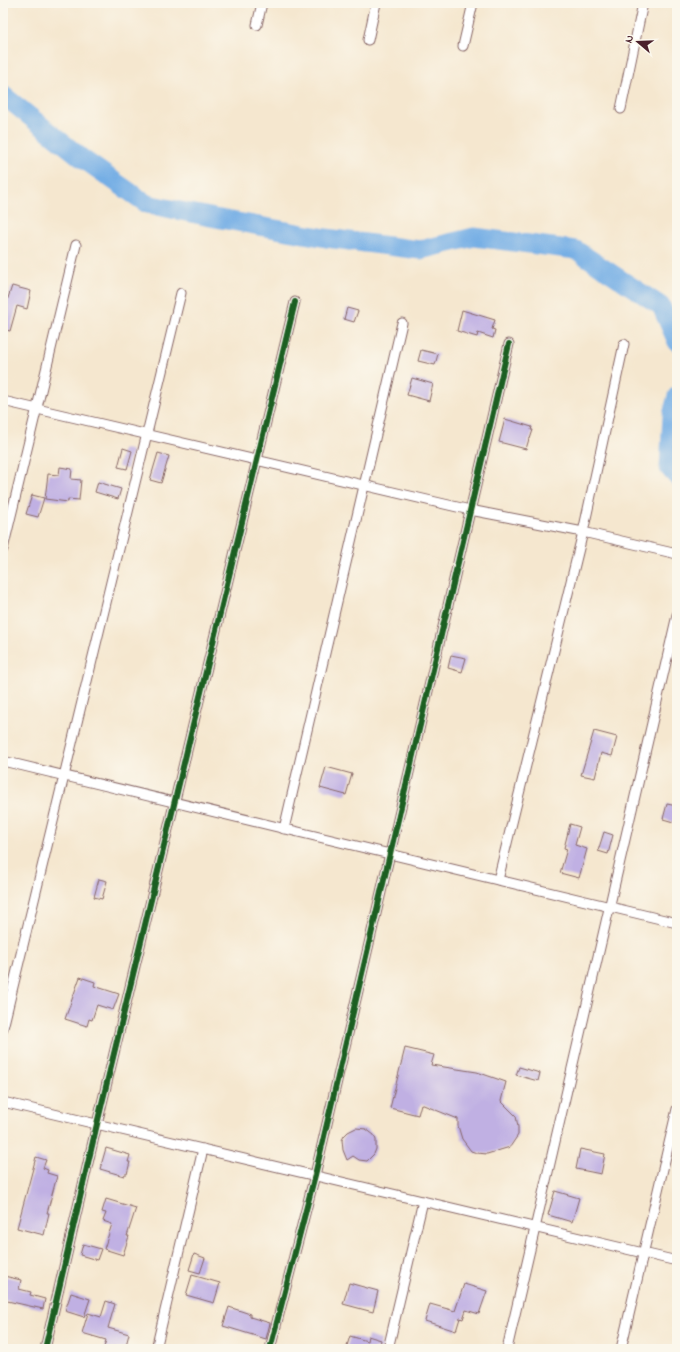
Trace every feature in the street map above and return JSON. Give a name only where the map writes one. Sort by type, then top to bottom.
[{"type":"street","points":[[257,25],[262,3]]},
{"type":"street","points":[[368,40],[376,3]]},
{"type":"street","points":[[463,46],[473,3]]},
{"type":"street","points":[[621,109],[643,3]]},
{"type":"street","points":[[3,549],[76,245]]},
{"type":"street","points":[[3,1028],[181,293]]},
{"type":"street","points":[[45,1349],[97,1124],[295,302]]},
{"type":"street","points":[[284,829],[402,323]]},
{"type":"street","points":[[270,1349],[315,1175],[509,344]]},
{"type":"street","points":[[498,880],[583,532],[624,344]]},
{"type":"street","points":[[3,401],[470,510],[583,532],[677,554]]},
{"type":"street","points":[[507,1349],[677,614]]},
{"type":"street","points":[[3,761],[677,923]]},
{"type":"street","points":[[3,1102],[677,1261]]},
{"type":"street","points":[[621,1349],[677,1109]]},
{"type":"street","points":[[156,1349],[203,1149]]},
{"type":"street","points":[[388,1349],[423,1201]]},
{"type":"building","points":[[12,286],[31,291],[27,309],[17,306],[10,331],[3,329],[3,313]]},
{"type":"building","points":[[347,308],[358,311],[354,322],[344,319]]},
{"type":"building","points":[[462,310],[495,320],[492,329],[495,330],[493,338],[478,333],[477,337],[457,331]]},
{"type":"building","points":[[421,350],[438,354],[435,365],[418,361]]},
{"type":"building","points":[[412,378],[433,384],[429,401],[407,395]]},
{"type":"building","points":[[505,419],[532,427],[531,430],[533,430],[526,449],[499,442]]},
{"type":"building","points":[[123,448],[132,451],[127,469],[118,467]]},
{"type":"building","points":[[158,453],[169,456],[161,483],[150,480]]},
{"type":"building","points":[[60,467],[72,469],[71,479],[81,480],[79,500],[68,499],[68,502],[45,499],[48,474],[59,475]]},
{"type":"building","points":[[98,482],[121,489],[118,499],[95,492]]},
{"type":"building","points":[[32,495],[44,498],[38,517],[26,514]]},
{"type":"building","points":[[451,655],[466,658],[462,672],[448,668]]},
{"type":"building","points":[[594,731],[617,737],[612,756],[601,753],[595,778],[581,775]]},
{"type":"building","points":[[326,767],[352,774],[346,795],[320,788]]},
{"type":"building","points":[[667,804],[677,806],[677,823],[663,819]]},
{"type":"building","points":[[570,824],[580,827],[575,845],[587,849],[579,878],[560,873],[567,849],[564,848]]},
{"type":"building","points":[[604,832],[613,835],[608,854],[598,851]]},
{"type":"building","points":[[99,879],[107,881],[102,899],[94,897]]},
{"type":"building","points":[[80,977],[95,982],[94,986],[119,994],[113,1010],[97,1005],[92,1020],[89,1019],[87,1026],[65,1019]]},
{"type":"building","points":[[405,1048],[434,1055],[431,1065],[477,1072],[506,1082],[501,1101],[516,1116],[518,1127],[518,1135],[510,1147],[487,1154],[477,1153],[471,1151],[462,1139],[458,1126],[458,1119],[421,1104],[418,1115],[390,1108]]},
{"type":"building","points":[[519,1067],[540,1073],[538,1081],[516,1075]]},
{"type":"building","points":[[356,1128],[366,1129],[374,1135],[376,1140],[376,1149],[374,1154],[367,1161],[359,1160],[353,1156],[347,1160],[343,1150],[342,1140],[344,1136]]},
{"type":"building","points":[[106,1148],[130,1155],[127,1174],[124,1176],[100,1169]]},
{"type":"building","points":[[580,1149],[605,1154],[601,1174],[576,1169]]},
{"type":"building","points":[[36,1157],[46,1160],[43,1168],[48,1170],[47,1173],[57,1176],[47,1213],[49,1213],[44,1235],[17,1228]]},
{"type":"building","points":[[555,1191],[579,1198],[572,1222],[548,1215]]},
{"type":"building","points":[[106,1199],[136,1208],[127,1236],[129,1236],[123,1255],[104,1249],[112,1224],[103,1221],[106,1213],[102,1212]]},
{"type":"building","points":[[83,1244],[101,1249],[97,1260],[80,1255]]},
{"type":"building","points":[[194,1254],[205,1258],[200,1273],[189,1270]]},
{"type":"building","points":[[192,1275],[220,1283],[214,1303],[186,1295]]},
{"type":"building","points":[[4,1276],[21,1280],[19,1289],[31,1292],[30,1295],[45,1299],[43,1309],[3,1300]]},
{"type":"building","points":[[349,1283],[378,1291],[373,1312],[343,1304]]},
{"type":"building","points":[[464,1284],[487,1291],[479,1314],[466,1310],[463,1319],[460,1318],[456,1331],[425,1321],[430,1304],[455,1311]]},
{"type":"building","points":[[71,1293],[90,1299],[84,1317],[65,1311]]},
{"type":"building","points":[[106,1301],[115,1304],[108,1328],[129,1334],[125,1349],[110,1349],[104,1347],[106,1340],[82,1333],[88,1313],[101,1317]]},
{"type":"building","points":[[229,1307],[250,1314],[250,1317],[270,1323],[266,1339],[223,1326]]},
{"type":"building","points":[[350,1336],[367,1341],[368,1336],[381,1340],[380,1345],[383,1345],[382,1349],[346,1349]]},
{"type":"waterway","points":[[3,95],[83,159],[147,204],[326,238],[420,250],[474,237],[576,250],[661,306],[677,342]]},
{"type":"waterway","points":[[677,396],[672,415],[669,468],[677,477]]},
{"type":"cycle path","points":[[45,1349],[97,1124],[295,302]]},
{"type":"cycle path","points":[[270,1349],[315,1175],[509,344]]}]
